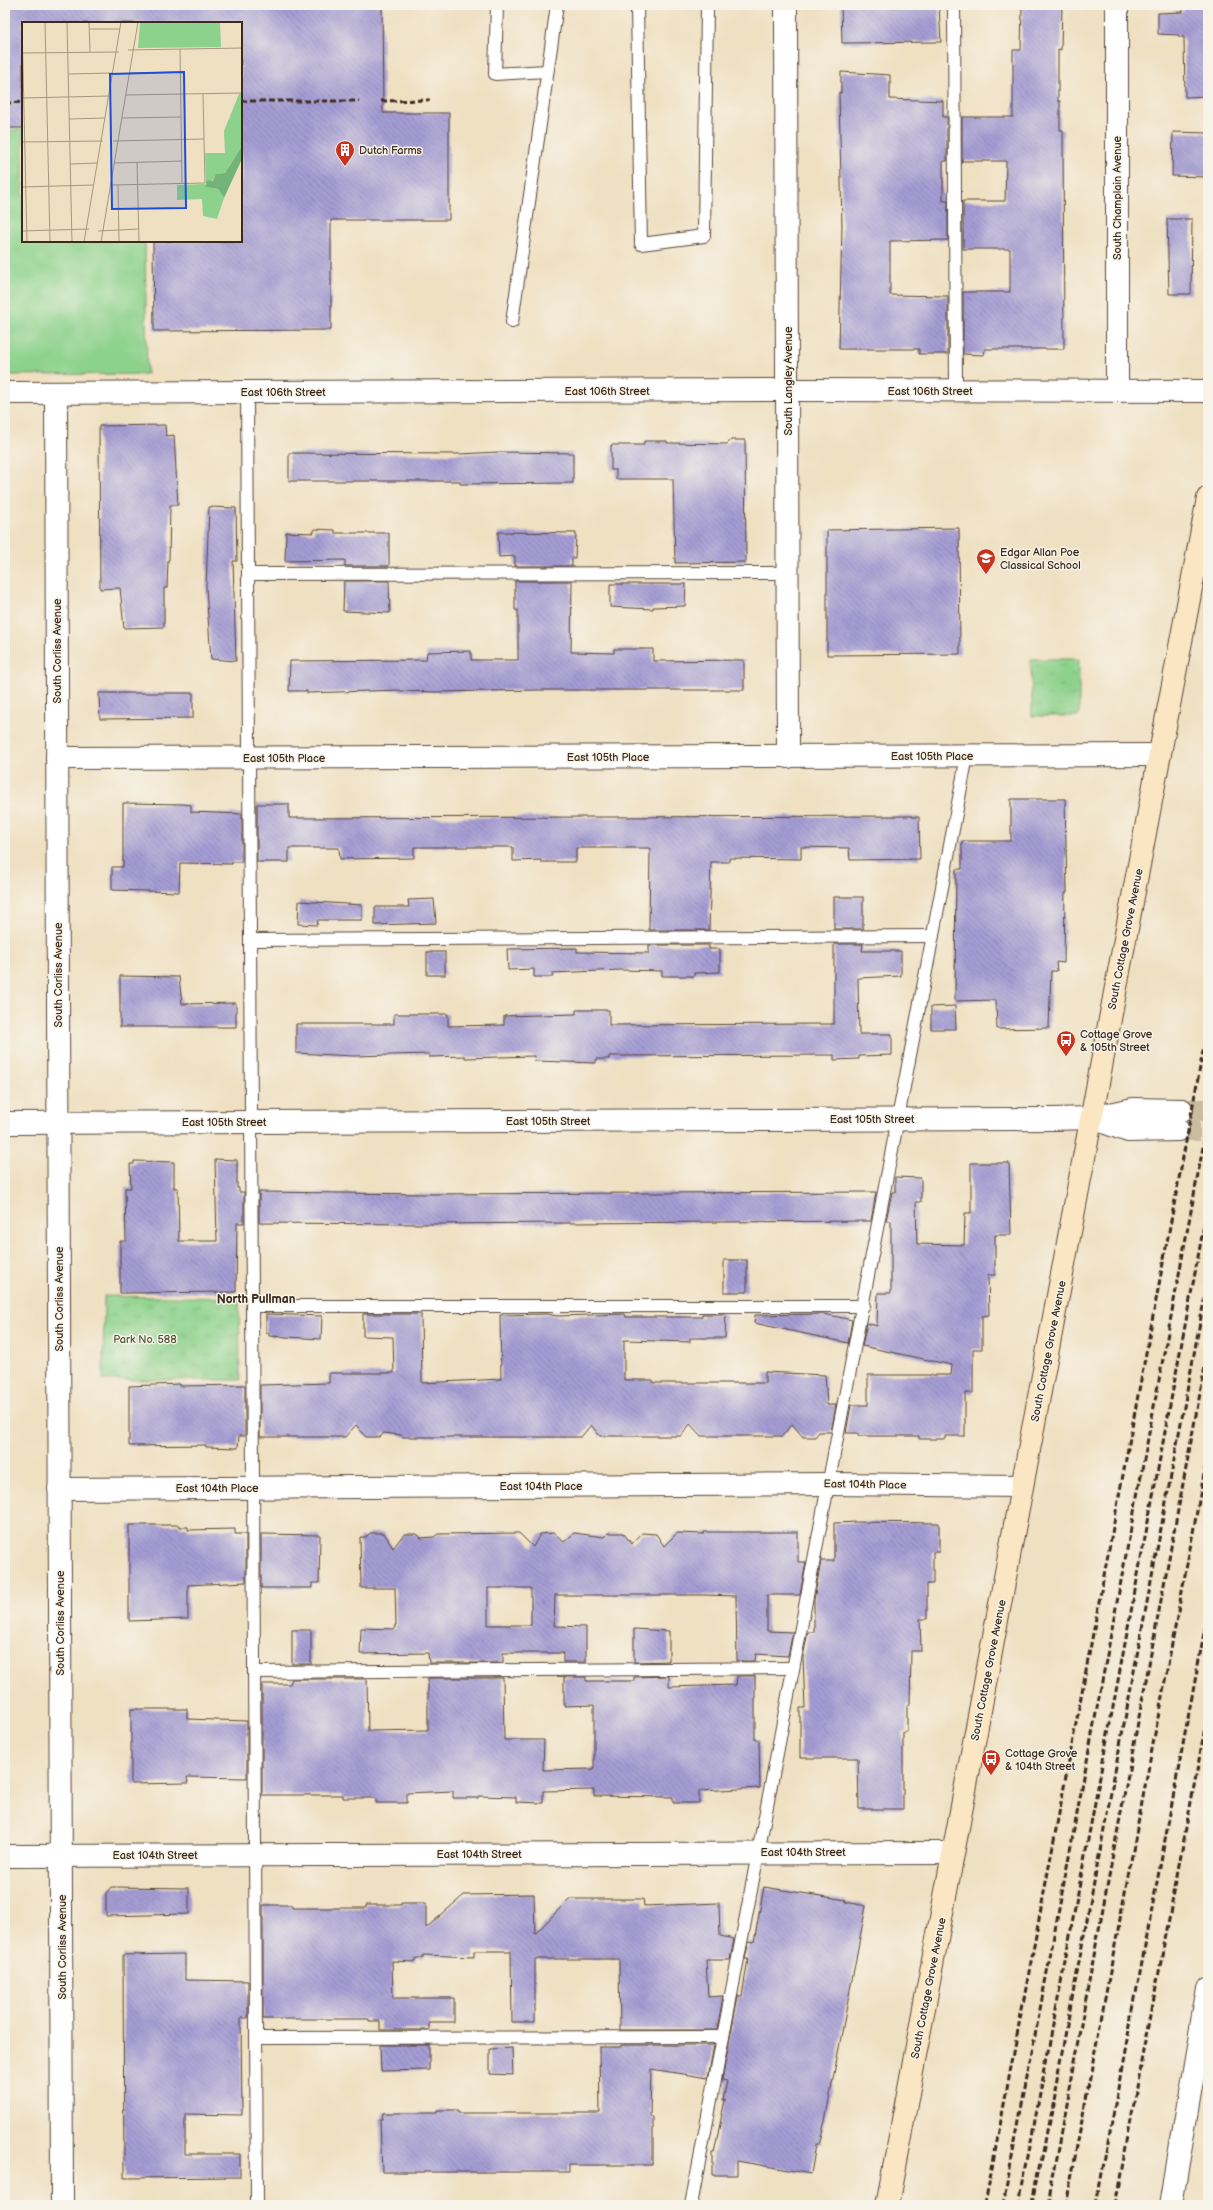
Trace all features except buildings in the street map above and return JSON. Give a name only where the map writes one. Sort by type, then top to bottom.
[{"type":"street","name":"South Langley Avenue","points":[[786,5],[788,757]]},
{"type":"street","name":"South Champlain Avenue","points":[[1117,5],[1117,391]]},
{"type":"street","name":"East 106th Street","points":[[5,393],[788,390],[1208,391]]},
{"type":"street","name":"South Corliss Avenue","points":[[56,393],[62,2205]]},
{"type":"street","name":"South Cottage Grove Avenue","points":[[887,2205],[1208,498]]},
{"type":"street","name":"East 105th Place","points":[[57,758],[1160,756]]},
{"type":"street","name":"East 105th Street","points":[[5,1123],[1092,1118],[1133,1109],[1180,1120]]},
{"type":"street","name":"East 104th Place","points":[[59,1489],[830,1484],[1022,1486]]},
{"type":"street","name":"East 104th Street","points":[[5,1856],[757,1852],[953,1853]]},
{"type":"street","points":[[1171,2205],[1204,2030],[1208,1987]]},
{"type":"lane","points":[[497,5],[496,74],[547,71]]},
{"type":"lane","points":[[512,322],[557,5]]},
{"type":"lane","points":[[637,5],[641,244],[704,236],[707,5]]},
{"type":"lane","points":[[954,5],[956,391]]},
{"type":"lane","points":[[248,392],[257,2205]]},
{"type":"lane","points":[[248,574],[788,573]]},
{"type":"lane","points":[[691,2205],[757,1852],[830,1484],[968,756]]},
{"type":"lane","points":[[250,940],[934,936]]},
{"type":"lane","points":[[252,1306],[864,1306]]},
{"type":"lane","points":[[254,1672],[793,1668]]},
{"type":"lane","points":[[256,2038],[723,2037]]},
{"type":"green space","points":[[5,130],[22,130],[22,242],[145,242],[147,374],[5,375]]},
{"type":"green space","points":[[1031,659],[1079,659],[1079,716],[1032,716]]},
{"type":"green space","name":"Park No. 588","points":[[104,1296],[239,1298],[240,1380],[103,1380]]},
{"type":"tunnel","points":[[1182,1110],[1208,1110]]},
{"type":"tunnel","points":[[1178,1130],[1208,1130]]},
{"type":"railway","points":[[381,101],[430,100]]},
{"type":"railway","points":[[242,101],[359,101]]},
{"type":"railway","points":[[5,103],[22,102]]},
{"type":"railway","points":[[985,2205],[1208,1025]]},
{"type":"railway","points":[[1003,2205],[1208,1121]]},
{"type":"railway","points":[[1019,2205],[1208,1204]]},
{"type":"railway","points":[[1033,2205],[1208,1280]]},
{"type":"railway","points":[[1047,2205],[1208,1351]]},
{"type":"railway","points":[[1066,2205],[1208,1453]]},
{"type":"railway","points":[[1096,2205],[1208,1612]]},
{"type":"railway","points":[[1115,2205],[1208,1712]]},
{"type":"place","name":"Dutch Farms","points":[[345,167]]},
{"type":"place","name":"Edgar Allan Poe Classical School","points":[[986,575]]},
{"type":"place","name":"Cottage Grove & 105th Street","points":[[1066,1057]]},
{"type":"place","name":"Cottage Grove & 104th Street","points":[[991,1776]]},
{"type":"district","name":"North Pullman","points":[[256,1299]]}]
